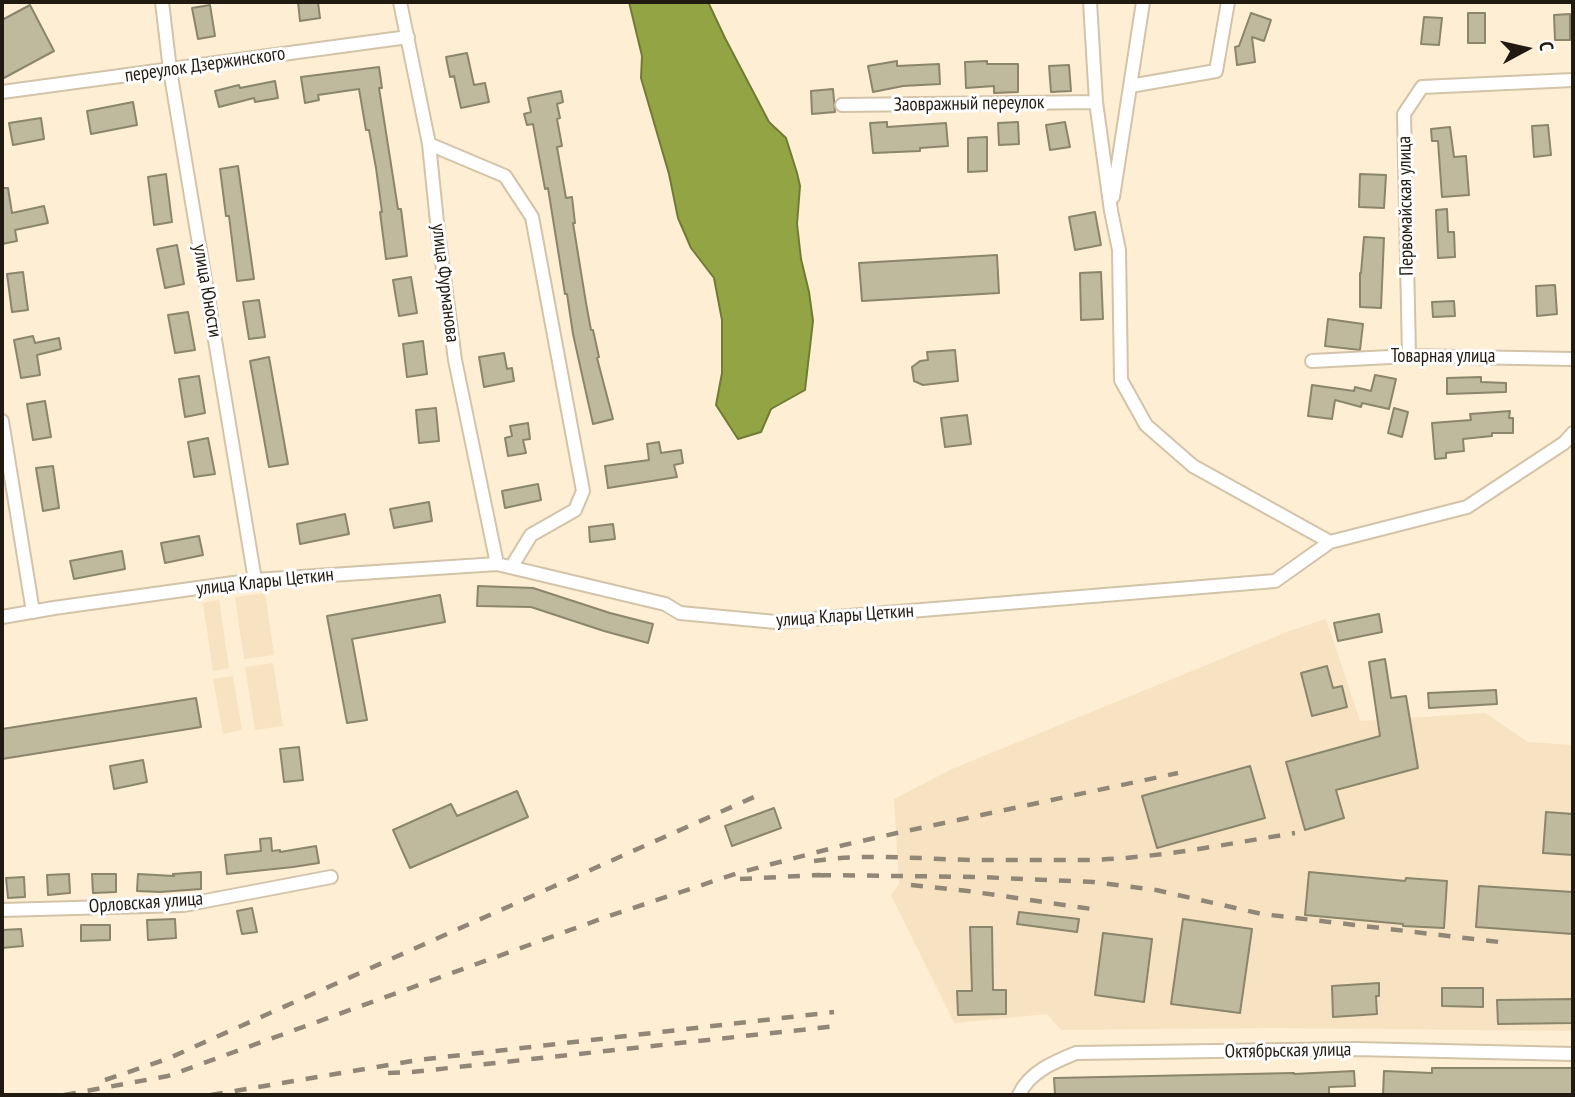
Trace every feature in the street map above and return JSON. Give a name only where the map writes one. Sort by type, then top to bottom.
[{"type":"street","name":"улица Юности","points":[[162,2],[170,70],[255,580]]},
{"type":"street","name":"улица Фурманова","points":[[400,2],[429,144],[456,360],[497,564]]},
{"type":"street","points":[[1090,2],[1096,102],[1119,250],[1121,380],[1146,425],[1193,466],[1331,542]]},
{"type":"street","points":[[1111,211],[1143,2]]},
{"type":"street","points":[[1130,86],[1216,71],[1228,2]]},
{"type":"street","name":"переулок Дзержинского","points":[[2,92],[408,37]]},
{"type":"street","name":"Первомайская улица","points":[[1409,356],[1404,114],[1422,87],[1573,79]]},
{"type":"street","name":"Заовражный переулок","points":[[842,105],[1096,102]]},
{"type":"street","points":[[429,144],[505,176],[532,217],[583,491],[575,510],[531,535],[512,566]]},
{"type":"street","name":"Товарная улица","points":[[1312,361],[1409,356],[1573,359]]},
{"type":"street","points":[[2,421],[33,612]]},
{"type":"street","name":"улица Клары Цеткин","points":[[2,617],[255,580],[497,564],[665,604],[680,613],[776,622],[1275,581],[1331,542],[1467,507],[1564,443],[1573,433]]},
{"type":"street","name":"Орловская улица","points":[[2,910],[184,905],[331,877]]},
{"type":"street","name":"Октябрьская улица","points":[[1019,1095],[1022,1088],[1047,1065],[1076,1053],[1355,1049],[1573,1054]]},
{"type":"shaded area","points":[[629,2],[708,2],[769,122],[786,138],[797,173],[800,186],[797,224],[813,321],[805,390],[771,409],[761,432],[738,439],[716,405],[722,373],[722,320],[714,278],[691,248],[678,218],[669,174],[641,78],[642,56]]},
{"type":"shaded area","points":[[265,593],[274,655],[244,659],[235,597]]},
{"type":"shaded area","points":[[219,600],[229,668],[213,671],[203,603]]},
{"type":"shaded area","points":[[1326,619],[1360,721],[1485,713],[1528,742],[1573,745],[1573,1031],[1273,1028],[1061,1030],[1047,1014],[954,1023],[891,895],[899,884],[894,799],[952,769],[1287,632]]},
{"type":"shaded area","points":[[273,663],[283,726],[255,730],[245,667]]},
{"type":"shaded area","points":[[233,676],[242,730],[223,734],[213,679]]},
{"type":"building","points":[[298,2],[318,2],[320,18],[300,21]]},
{"type":"building","points":[[30,5],[54,51],[2,79],[2,20]]},
{"type":"building","points":[[210,5],[215,36],[198,39],[192,8]]},
{"type":"building","points":[[1251,13],[1271,20],[1264,41],[1252,37],[1255,62],[1237,65],[1235,47],[1239,46]]},
{"type":"building","points":[[1468,13],[1485,13],[1485,43],[1468,43]]},
{"type":"building","points":[[1570,14],[1570,40],[1555,40],[1554,15]]},
{"type":"building","points":[[1424,17],[1442,18],[1439,45],[1421,44]]},
{"type":"building","points":[[467,53],[474,85],[485,83],[489,102],[461,108],[454,76],[450,77],[446,57]]},
{"type":"building","points":[[897,61],[897,66],[939,64],[940,84],[903,86],[873,92],[868,66]]},
{"type":"building","points":[[987,61],[987,64],[1018,64],[1018,92],[994,93],[994,86],[966,88],[965,62]]},
{"type":"building","points":[[1069,65],[1071,91],[1051,92],[1049,66]]},
{"type":"building","points":[[379,67],[382,88],[379,88],[407,256],[386,259],[376,168],[359,89],[318,95],[319,100],[305,103],[301,77]]},
{"type":"building","points":[[275,81],[278,98],[255,102],[254,98],[219,107],[215,91]]},
{"type":"building","points":[[833,89],[835,112],[812,114],[811,91]]},
{"type":"building","points":[[561,91],[563,102],[557,104],[560,118],[557,119],[562,146],[557,147],[566,198],[572,197],[573,223],[586,303],[613,419],[593,424],[565,294],[548,188],[545,189],[533,124],[527,125],[524,114],[531,112],[528,98]]},
{"type":"building","points":[[133,102],[137,125],[91,134],[87,111]]},
{"type":"building","points":[[41,118],[44,139],[13,145],[9,123]]},
{"type":"building","points":[[887,122],[887,127],[946,123],[948,146],[920,148],[920,151],[873,153],[870,123]]},
{"type":"building","points":[[1018,122],[1019,144],[999,145],[998,123]]},
{"type":"building","points":[[1065,122],[1070,147],[1050,150],[1046,125]]},
{"type":"building","points":[[1548,125],[1551,155],[1534,157],[1532,126]]},
{"type":"building","points":[[1450,127],[1454,157],[1466,156],[1469,195],[1442,197],[1438,141],[1432,141],[1431,129]]},
{"type":"building","points":[[987,137],[987,171],[968,172],[968,138]]},
{"type":"building","points":[[238,166],[254,279],[237,281],[220,169]]},
{"type":"building","points":[[166,174],[172,222],[154,225],[148,177]]},
{"type":"building","points":[[1360,174],[1386,175],[1384,208],[1359,207]]},
{"type":"building","points":[[2,188],[8,188],[12,213],[44,206],[48,223],[15,230],[17,241],[2,244]]},
{"type":"building","points":[[1447,209],[1448,232],[1454,232],[1455,257],[1438,258],[1436,210]]},
{"type":"building","points":[[1095,212],[1101,245],[1075,250],[1069,217]]},
{"type":"building","points":[[1364,237],[1384,238],[1381,308],[1360,307]]},
{"type":"building","points":[[177,245],[184,284],[165,288],[157,249]]},
{"type":"building","points":[[997,255],[999,293],[862,301],[859,263]]},
{"type":"building","points":[[23,272],[28,310],[12,312],[7,274]]},
{"type":"building","points":[[1101,272],[1103,319],[1081,320],[1080,273]]},
{"type":"building","points":[[411,277],[417,313],[399,316],[393,280]]},
{"type":"building","points":[[1555,285],[1557,314],[1537,316],[1536,286]]},
{"type":"building","points":[[259,300],[265,337],[249,339],[243,302]]},
{"type":"building","points":[[1454,301],[1455,316],[1433,317],[1432,302]]},
{"type":"building","points":[[188,312],[195,350],[175,353],[168,315]]},
{"type":"building","points":[[1328,319],[1363,324],[1360,350],[1325,346]]},
{"type":"building","points":[[33,336],[35,343],[59,338],[61,349],[37,355],[40,375],[21,378],[14,340]]},
{"type":"building","points":[[423,341],[427,374],[407,377],[403,344]]},
{"type":"building","points":[[955,350],[958,381],[923,385],[914,381],[912,367],[920,361],[928,360],[927,352]]},
{"type":"building","points":[[504,353],[507,369],[512,368],[514,381],[484,387],[479,357]]},
{"type":"building","points":[[269,357],[288,464],[269,467],[250,361]]},
{"type":"building","points":[[1375,375],[1396,379],[1389,409],[1362,403],[1361,407],[1335,400],[1332,419],[1308,416],[1312,385],[1354,391],[1355,387],[1371,391]]},
{"type":"building","points":[[199,376],[205,413],[185,417],[179,379]]},
{"type":"building","points":[[1481,377],[1481,382],[1506,383],[1506,392],[1447,394],[1447,378]]},
{"type":"building","points":[[45,401],[51,437],[33,440],[27,404]]},
{"type":"building","points":[[436,408],[439,441],[419,443],[416,410]]},
{"type":"building","points":[[1394,408],[1408,412],[1402,437],[1388,433]]},
{"type":"building","points":[[1510,411],[1513,433],[1492,433],[1492,436],[1463,439],[1464,451],[1446,453],[1446,458],[1435,459],[1432,423],[1471,420],[1470,414]]},
{"type":"building","points":[[967,415],[971,444],[945,447],[941,418]]},
{"type":"building","points":[[528,423],[530,439],[523,440],[526,453],[508,456],[505,438],[512,436],[510,426]]},
{"type":"building","points":[[208,438],[215,474],[194,477],[188,442]]},
{"type":"building","points":[[659,442],[661,453],[681,450],[683,463],[674,465],[677,477],[608,488],[605,466],[649,460],[647,444]]},
{"type":"building","points":[[53,466],[59,508],[43,511],[36,468]]},
{"type":"building","points":[[538,484],[541,500],[505,508],[502,491]]},
{"type":"building","points":[[429,502],[432,521],[394,528],[390,509]]},
{"type":"building","points":[[345,514],[349,534],[300,544],[297,524]]},
{"type":"building","points":[[613,524],[615,539],[590,542],[589,527]]},
{"type":"building","points":[[199,536],[203,555],[165,563],[161,543]]},
{"type":"building","points":[[122,551],[125,569],[74,579],[70,561]]},
{"type":"building","points":[[478,586],[533,588],[653,624],[648,643],[531,607],[477,606]]},
{"type":"building","points":[[440,595],[445,622],[352,639],[367,720],[347,723],[327,616]]},
{"type":"building","points":[[1379,614],[1382,632],[1338,641],[1334,623]]},
{"type":"building","points":[[1385,659],[1391,698],[1406,696],[1418,768],[1336,790],[1344,818],[1305,830],[1286,762],[1380,736],[1369,662]]},
{"type":"building","points":[[1327,666],[1333,688],[1342,686],[1347,707],[1312,716],[1301,673]]},
{"type":"building","points":[[1496,690],[1497,704],[1429,708],[1428,693]]},
{"type":"building","points":[[196,698],[201,727],[2,759],[2,729]]},
{"type":"building","points":[[299,747],[303,780],[284,782],[280,749]]},
{"type":"building","points":[[143,760],[147,782],[114,789],[110,766]]},
{"type":"building","points":[[1250,766],[1265,818],[1157,848],[1142,796]]},
{"type":"building","points":[[517,791],[528,817],[410,868],[393,830],[451,804],[457,816]]},
{"type":"building","points":[[774,808],[781,828],[732,846],[725,826]]},
{"type":"building","points":[[1546,812],[1573,814],[1573,855],[1543,853]]},
{"type":"building","points":[[271,838],[272,851],[316,846],[319,863],[227,874],[225,855],[261,851],[260,839]]},
{"type":"building","points":[[201,872],[201,889],[137,891],[138,874],[174,876],[173,874]]},
{"type":"building","points":[[1309,872],[1405,881],[1406,878],[1447,881],[1444,928],[1305,915]]},
{"type":"building","points":[[69,874],[70,893],[48,895],[47,875]]},
{"type":"building","points":[[92,874],[116,874],[116,892],[93,893]]},
{"type":"building","points":[[24,877],[25,897],[8,898],[6,878]]},
{"type":"building","points":[[1479,886],[1573,892],[1573,934],[1476,927]]},
{"type":"building","points":[[252,908],[257,932],[242,934],[237,911]]},
{"type":"building","points":[[1019,912],[1079,919],[1077,932],[1017,924]]},
{"type":"building","points":[[175,919],[176,938],[148,940],[147,920]]},
{"type":"building","points":[[1183,919],[1252,929],[1240,1013],[1171,1004]]},
{"type":"building","points":[[81,925],[110,925],[110,940],[81,941]]},
{"type":"building","points":[[970,927],[992,927],[993,990],[1006,990],[1006,1014],[958,1015],[957,991],[972,991]]},
{"type":"building","points":[[21,929],[23,946],[2,948],[2,930]]},
{"type":"building","points":[[1103,933],[1152,939],[1144,1002],[1095,995]]},
{"type":"building","points":[[1379,983],[1379,996],[1376,996],[1377,1014],[1333,1017],[1332,986]]},
{"type":"building","points":[[1442,988],[1483,988],[1483,1007],[1442,1006]]},
{"type":"building","points":[[1573,999],[1573,1023],[1498,1024],[1497,1000]]},
{"type":"building","points":[[1432,1068],[1573,1068],[1573,1095],[1383,1095],[1384,1071],[1432,1073]]},
{"type":"building","points":[[1354,1071],[1355,1086],[1329,1087],[1329,1095],[1055,1095],[1054,1078],[1294,1074]]},
{"type":"railway","points":[[64,1095],[168,1076],[609,916],[738,873],[844,845],[1178,773]]},
{"type":"railway","points":[[105,1080],[167,1059],[763,793]]},
{"type":"railway","points":[[814,861],[874,857],[973,860],[1111,859],[1190,850],[1295,833]]},
{"type":"railway","points":[[819,875],[1093,882],[1156,890],[1262,914],[1499,942]]},
{"type":"railway","points":[[740,879],[828,876]]},
{"type":"railway","points":[[911,885],[1092,909]]},
{"type":"railway","points":[[211,1095],[418,1060],[834,1012]]},
{"type":"railway","points":[[388,1073],[837,1026]]}]
